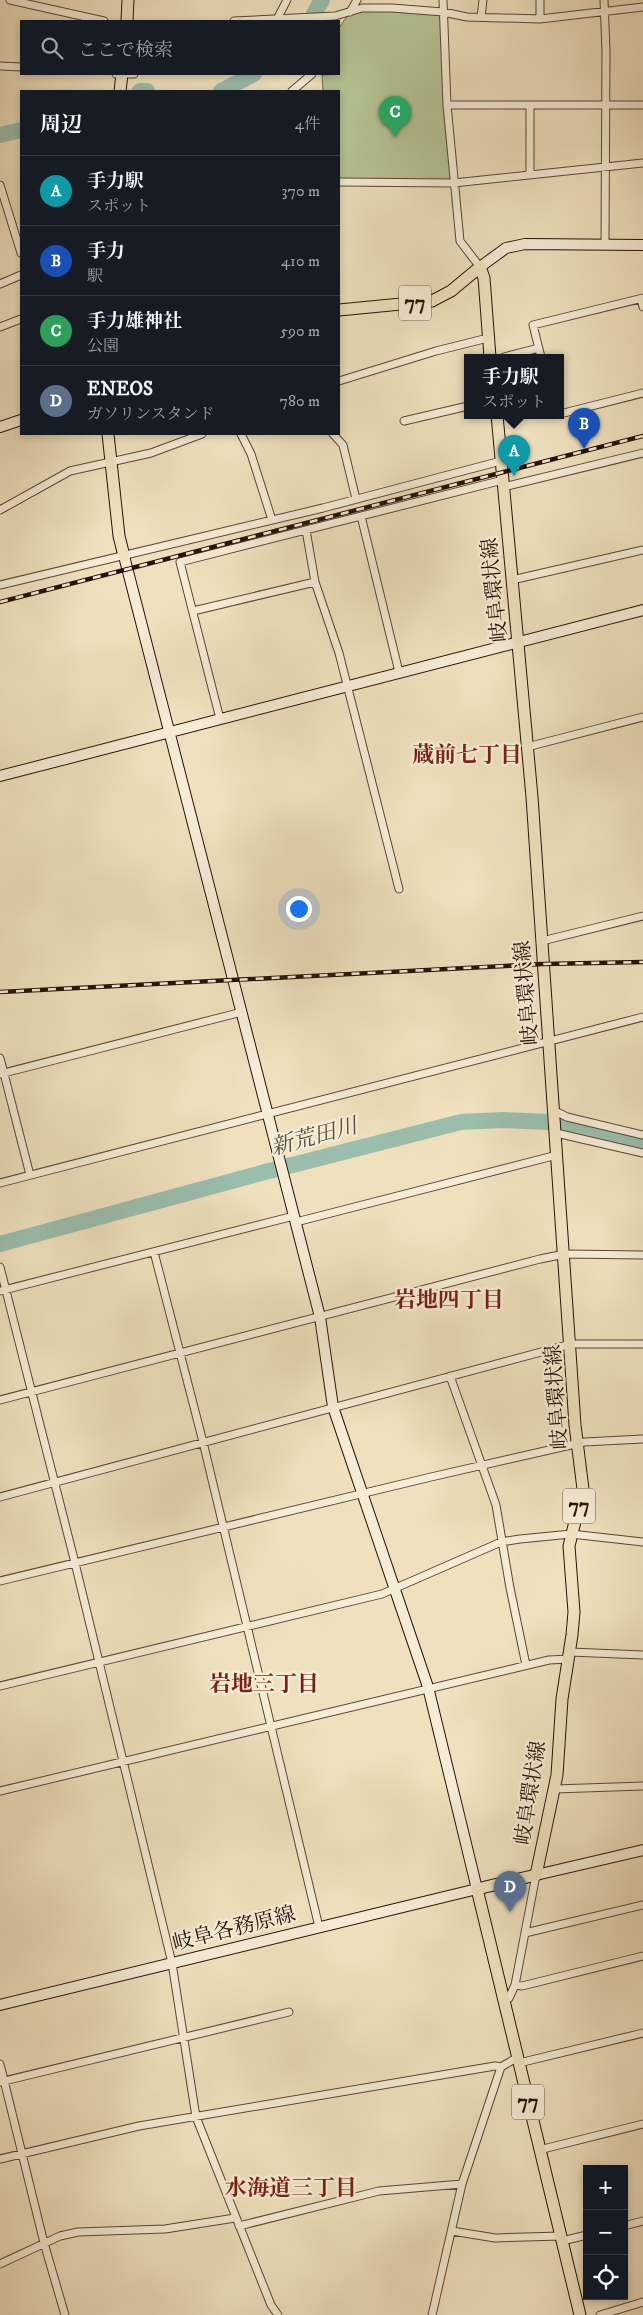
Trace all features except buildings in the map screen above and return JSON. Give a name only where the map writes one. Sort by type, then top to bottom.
[{"type":"main road","points":[[127,20],[128,0]]},
{"type":"main road","points":[[120,75],[120,90]]},
{"type":"main road","points":[[480,267],[484,278],[490,354]]},
{"type":"main road","name":"77","points":[[340,310],[432,301],[451,292],[480,267]]},
{"type":"main road","name":"岐阜環状線","points":[[477,1889],[536,1875],[554,1789],[562,1699],[570,1655],[574,1612],[568,1546],[583,1489],[578,1443],[550,1040],[519,642],[497,419]]},
{"type":"main road","points":[[108,435],[119,536],[124,556]]},
{"type":"main road","name":"77","points":[[477,1889],[580,2315]]},
{"type":"street","points":[[10,0],[31,2],[100,20]]},
{"type":"street","points":[[277,20],[287,0]]},
{"type":"street","points":[[350,12],[357,0]]},
{"type":"street","points":[[443,0],[447,105],[460,240],[480,267],[506,248],[525,244],[643,245]]},
{"type":"street","points":[[481,17],[483,0]]},
{"type":"street","points":[[540,0],[540,19]]},
{"type":"street","points":[[604,0],[606,105],[605,245]]},
{"type":"street","points":[[277,20],[338,18],[362,8],[442,12],[467,17],[540,19],[643,8]]},
{"type":"street","points":[[0,66],[20,67]]},
{"type":"street","points":[[293,90],[311,75]]},
{"type":"street","points":[[447,105],[643,105]]},
{"type":"street","points":[[530,105],[530,175]]},
{"type":"street","points":[[340,182],[454,183],[643,163]]},
{"type":"street","points":[[0,188],[20,250]]},
{"type":"street","points":[[0,284],[20,276]]},
{"type":"street","points":[[540,354],[533,325],[642,298],[643,307]]},
{"type":"street","points":[[0,327],[20,318]]},
{"type":"street","points":[[340,381],[436,351],[488,338]]},
{"type":"street","points":[[516,354],[539,348]]},
{"type":"street","points":[[564,413],[643,393]]},
{"type":"street","points":[[404,420],[464,407]]},
{"type":"street","points":[[0,427],[20,420]]},
{"type":"street","points":[[0,510],[70,471],[111,464],[151,453],[199,435]]},
{"type":"street","points":[[242,435],[252,454],[272,520]]},
{"type":"street","points":[[334,435],[343,445],[356,499]]},
{"type":"street","points":[[220,719],[180,562],[361,516],[643,453]]},
{"type":"street","points":[[0,585],[272,520],[501,461]]},
{"type":"street","points":[[361,516],[399,672]]},
{"type":"street","points":[[306,530],[315,582],[339,653],[399,889]]},
{"type":"street","points":[[512,580],[643,550]]},
{"type":"street","points":[[124,556],[320,1317],[333,1407],[428,1688],[477,1889]]},
{"type":"street","points":[[192,611],[315,582]]},
{"type":"street","points":[[0,776],[643,610]]},
{"type":"street","points":[[527,747],[643,717]]},
{"type":"street","points":[[542,941],[643,916]]},
{"type":"street","points":[[2,1074],[242,1012]]},
{"type":"street","points":[[0,1183],[643,1016]]},
{"type":"street","points":[[0,1058],[2,1074],[30,1175]]},
{"type":"street","points":[[555,1111],[567,1116],[643,1135]]},
{"type":"street","points":[[556,1133],[643,1153]]},
{"type":"street","points":[[3,1291],[154,1252],[557,1155]]},
{"type":"street","points":[[154,1252],[181,1352],[248,1626],[319,1927]]},
{"type":"street","points":[[0,1400],[540,1259],[564,1254],[643,1254]]},
{"type":"street","points":[[0,1267],[3,1291],[32,1392],[76,1563],[172,1963],[182,2039],[196,2117],[271,2305],[278,2315]]},
{"type":"street","points":[[0,1497],[571,1344],[643,1344]]},
{"type":"street","points":[[450,1376],[496,1505],[501,1542],[526,1665]]},
{"type":"street","points":[[0,1581],[578,1443],[643,1439]]},
{"type":"street","points":[[0,1686],[395,1590],[501,1542],[571,1534],[643,1542]]},
{"type":"street","points":[[0,1791],[570,1655],[643,1655]]},
{"type":"street","points":[[554,1789],[643,1786]]},
{"type":"street","points":[[504,2003],[509,1998],[515,1985],[536,1875],[643,1850]]},
{"type":"street","name":"岐阜各務原線","points":[[0,2005],[477,1889]]},
{"type":"street","points":[[525,1933],[643,1905]]},
{"type":"street","points":[[515,1985],[522,1986],[643,1956]]},
{"type":"street","points":[[2,2082],[289,2012]]},
{"type":"street","points":[[0,2159],[139,2126],[495,2066],[501,2067],[518,2060],[643,2033]]},
{"type":"street","points":[[0,2064],[2,2082],[65,2315]]},
{"type":"street","points":[[432,2315],[462,2184],[501,2067]]},
{"type":"street","points":[[539,2150],[643,2124]]},
{"type":"street","points":[[239,2226],[379,2191],[462,2184]]},
{"type":"street","points":[[0,2264],[44,2243],[78,2232],[165,2228],[235,2218]]},
{"type":"street","points":[[628,2225],[643,2221]]},
{"type":"street","points":[[452,2231],[494,2238],[561,2239],[583,2236]]},
{"type":"street","points":[[600,2315],[643,2302]]},
{"type":"green space","points":[[362,8],[443,12],[454,183],[340,182],[340,90],[323,90],[322,75],[340,75],[340,27],[350,12]]},
{"type":"waterway","points":[[311,20],[322,0]]},
{"type":"waterway","points":[[223,90],[252,75]]},
{"type":"waterway","points":[[0,135],[20,130]]},
{"type":"waterway","name":"新荒田川","points":[[0,1244],[265,1172],[461,1122],[503,1120],[547,1122],[643,1145]]},
{"type":"railway","points":[[0,602],[643,436]]},
{"type":"railway","points":[[0,992],[543,964],[643,962]]},
{"type":"place","name":"手力雄神社","points":[[395,137]]},
{"type":"place","name":"手力","points":[[584,449]]},
{"type":"place","name":"手力駅","points":[[514,476]]},
{"type":"place","name":"ENEOS","points":[[510,1912]]},
{"type":"district","name":"蔵前七丁目","points":[[467,755]]},
{"type":"district","name":"岩地四丁目","points":[[449,1300]]},
{"type":"district","name":"岩地三丁目","points":[[264,1684]]},
{"type":"district","name":"水海道三丁目","points":[[291,2188]]}]
